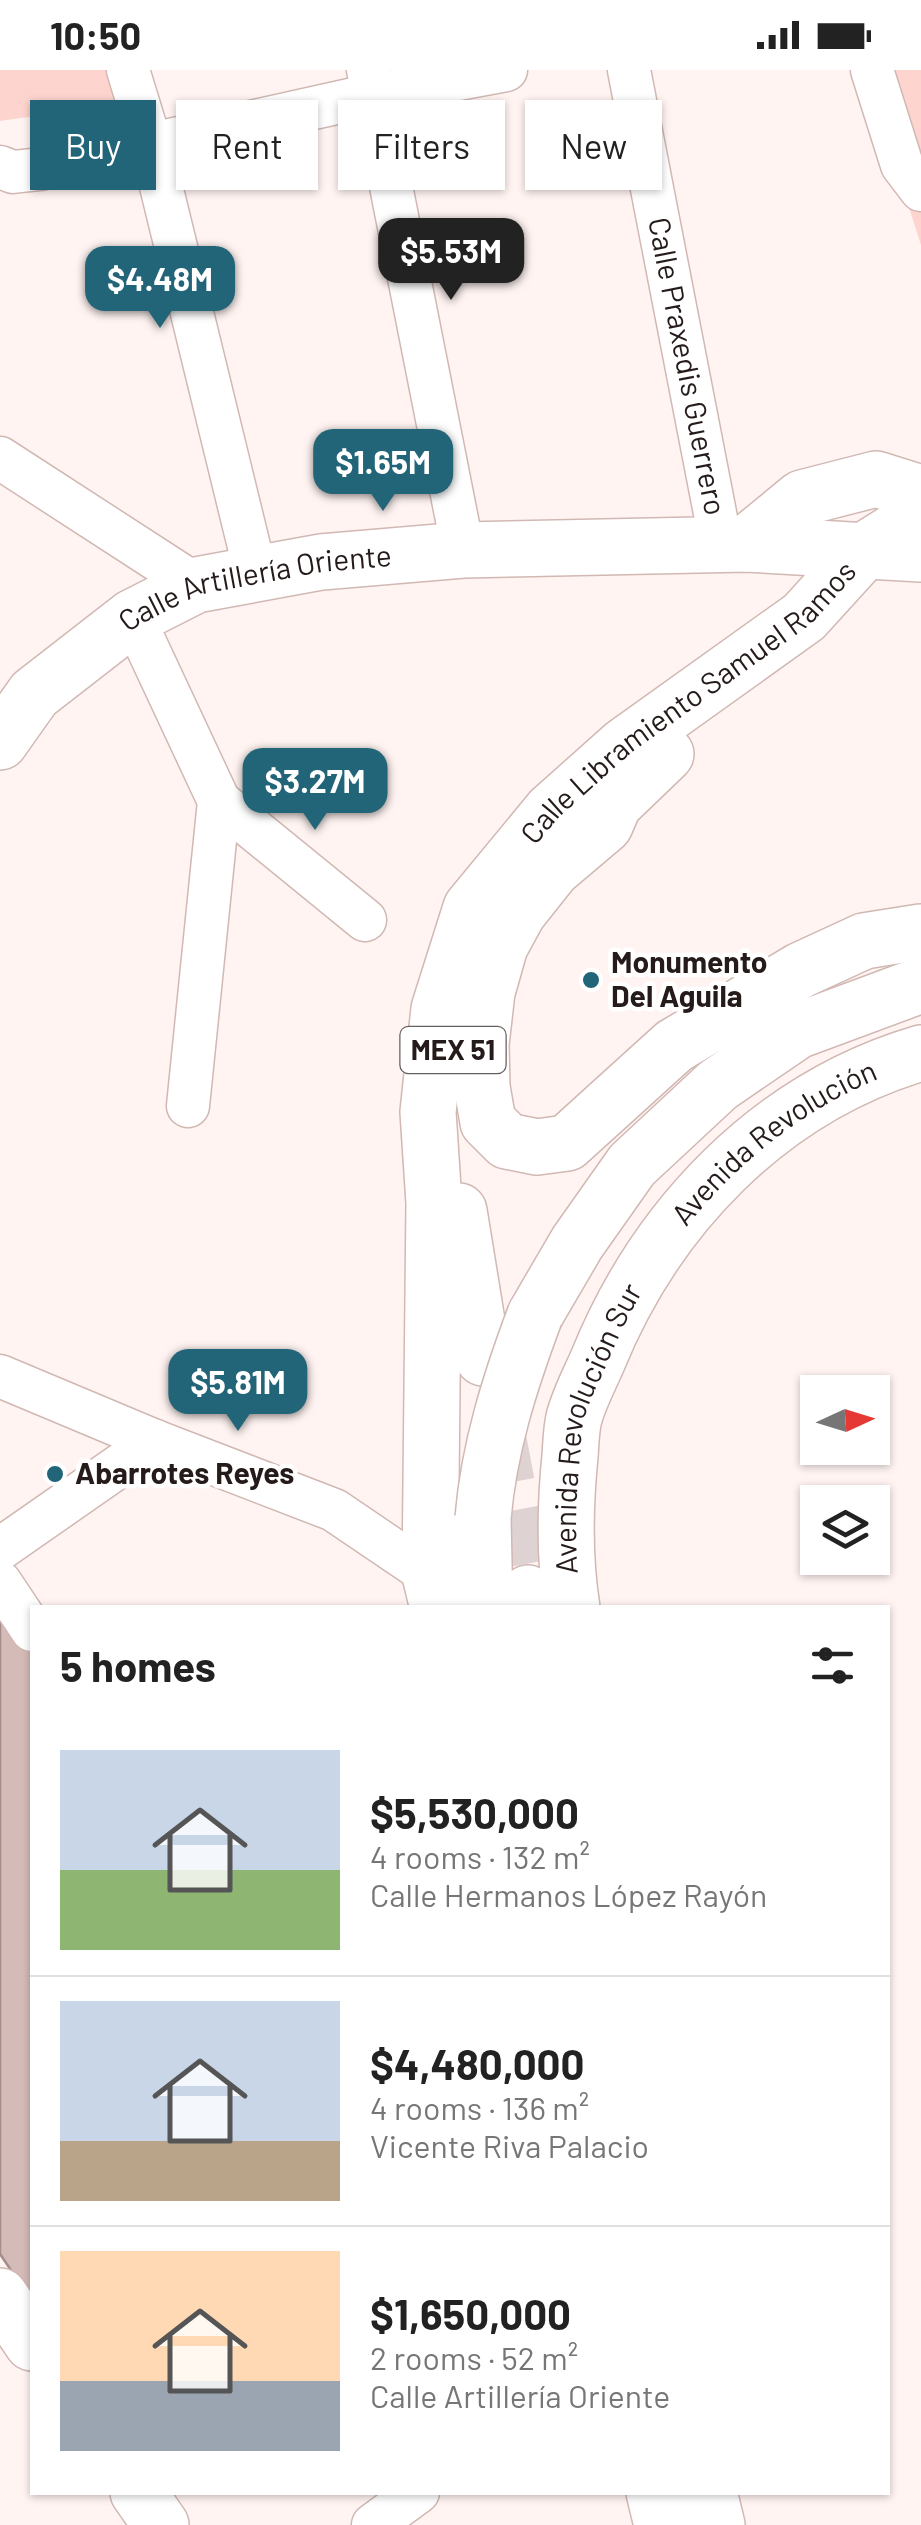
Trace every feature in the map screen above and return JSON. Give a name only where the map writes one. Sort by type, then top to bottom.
[{"type":"main road","points":[[734,544],[802,498],[876,479],[921,493]]},
{"type":"main road","name":"Calle Libramiento Samuel Ramos","points":[[434,1592],[434,1202],[428,1112],[439,1009],[471,908],[551,810],[624,745],[804,617],[865,550],[921,515]]},
{"type":"main road","name":"Calle Artillería Oriente","points":[[0,742],[34,694],[133,617],[196,584],[321,562],[463,550],[734,544],[921,554]]},
{"type":"main road","points":[[804,617],[614,804],[605,825],[554,869],[518,912],[500,946],[488,992],[482,1044],[482,1087],[488,1122],[507,1142],[536,1147],[567,1143],[674,1046],[785,979],[864,940],[921,932]]},
{"type":"main road","name":"Calle Libramiento Samuel Ramos","points":[[483,1358],[458,1209],[450,1068],[465,987],[494,914],[557,836],[593,806],[614,804]]},
{"type":"main road","name":"Avenida Revolución Sur","points":[[529,1604],[483,1518],[486,1484],[506,1393],[536,1315],[577,1243],[632,1165],[718,1085],[797,1031],[921,986]]},
{"type":"main road","name":"Avenida Revolución","points":[[649,1257],[727,1164],[805,1104],[921,1053]]},
{"type":"main road","name":"Avenida Revolución Sur","points":[[529,1604],[565,1508],[573,1420],[608,1333],[649,1257]]},
{"type":"main road","points":[[0,2296],[30,2339]]},
{"type":"main road","points":[[140,2495],[161,2525]]},
{"type":"main road","points":[[655,2495],[662,2525]]},
{"type":"main road","points":[[710,2495],[717,2525]]},
{"type":"main road","points":[[734,2495],[738,2525]]},
{"type":"street","points":[[128,70],[138,100]]},
{"type":"street","points":[[156,144],[370,82],[506,70]]},
{"type":"street","name":"Calle Praxedis Guerrero","points":[[629,70],[734,544]]},
{"type":"street","points":[[872,70],[902,165],[921,190]]},
{"type":"street","points":[[370,82],[463,550]]},
{"type":"street","points":[[156,162],[256,575]]},
{"type":"street","points":[[0,458],[196,584]]},
{"type":"street","points":[[133,617],[220,801],[365,920]]},
{"type":"street","points":[[188,1106],[220,801]]},
{"type":"street","points":[[0,1376],[334,1510],[434,1592]]},
{"type":"street","points":[[0,1548],[155,1441]]},
{"type":"street","points":[[0,1582],[30,1627]]},
{"type":"street","points":[[373,2525],[414,2495]]},
{"type":"shaded area","points":[[0,70],[120,70],[127,100],[30,100],[30,117],[0,121]]},
{"type":"shaded area","points":[[874,70],[921,70],[921,245],[891,152]]},
{"type":"building","points":[[0,1597],[30,1643],[30,2298],[0,2254]]},
{"type":"tunnel","points":[[497,1429],[528,1593]]},
{"type":"place","name":"Monumento Del Aguila","points":[[591,980]]},
{"type":"place","name":"Abarrotes Reyes","points":[[55,1474]]}]
